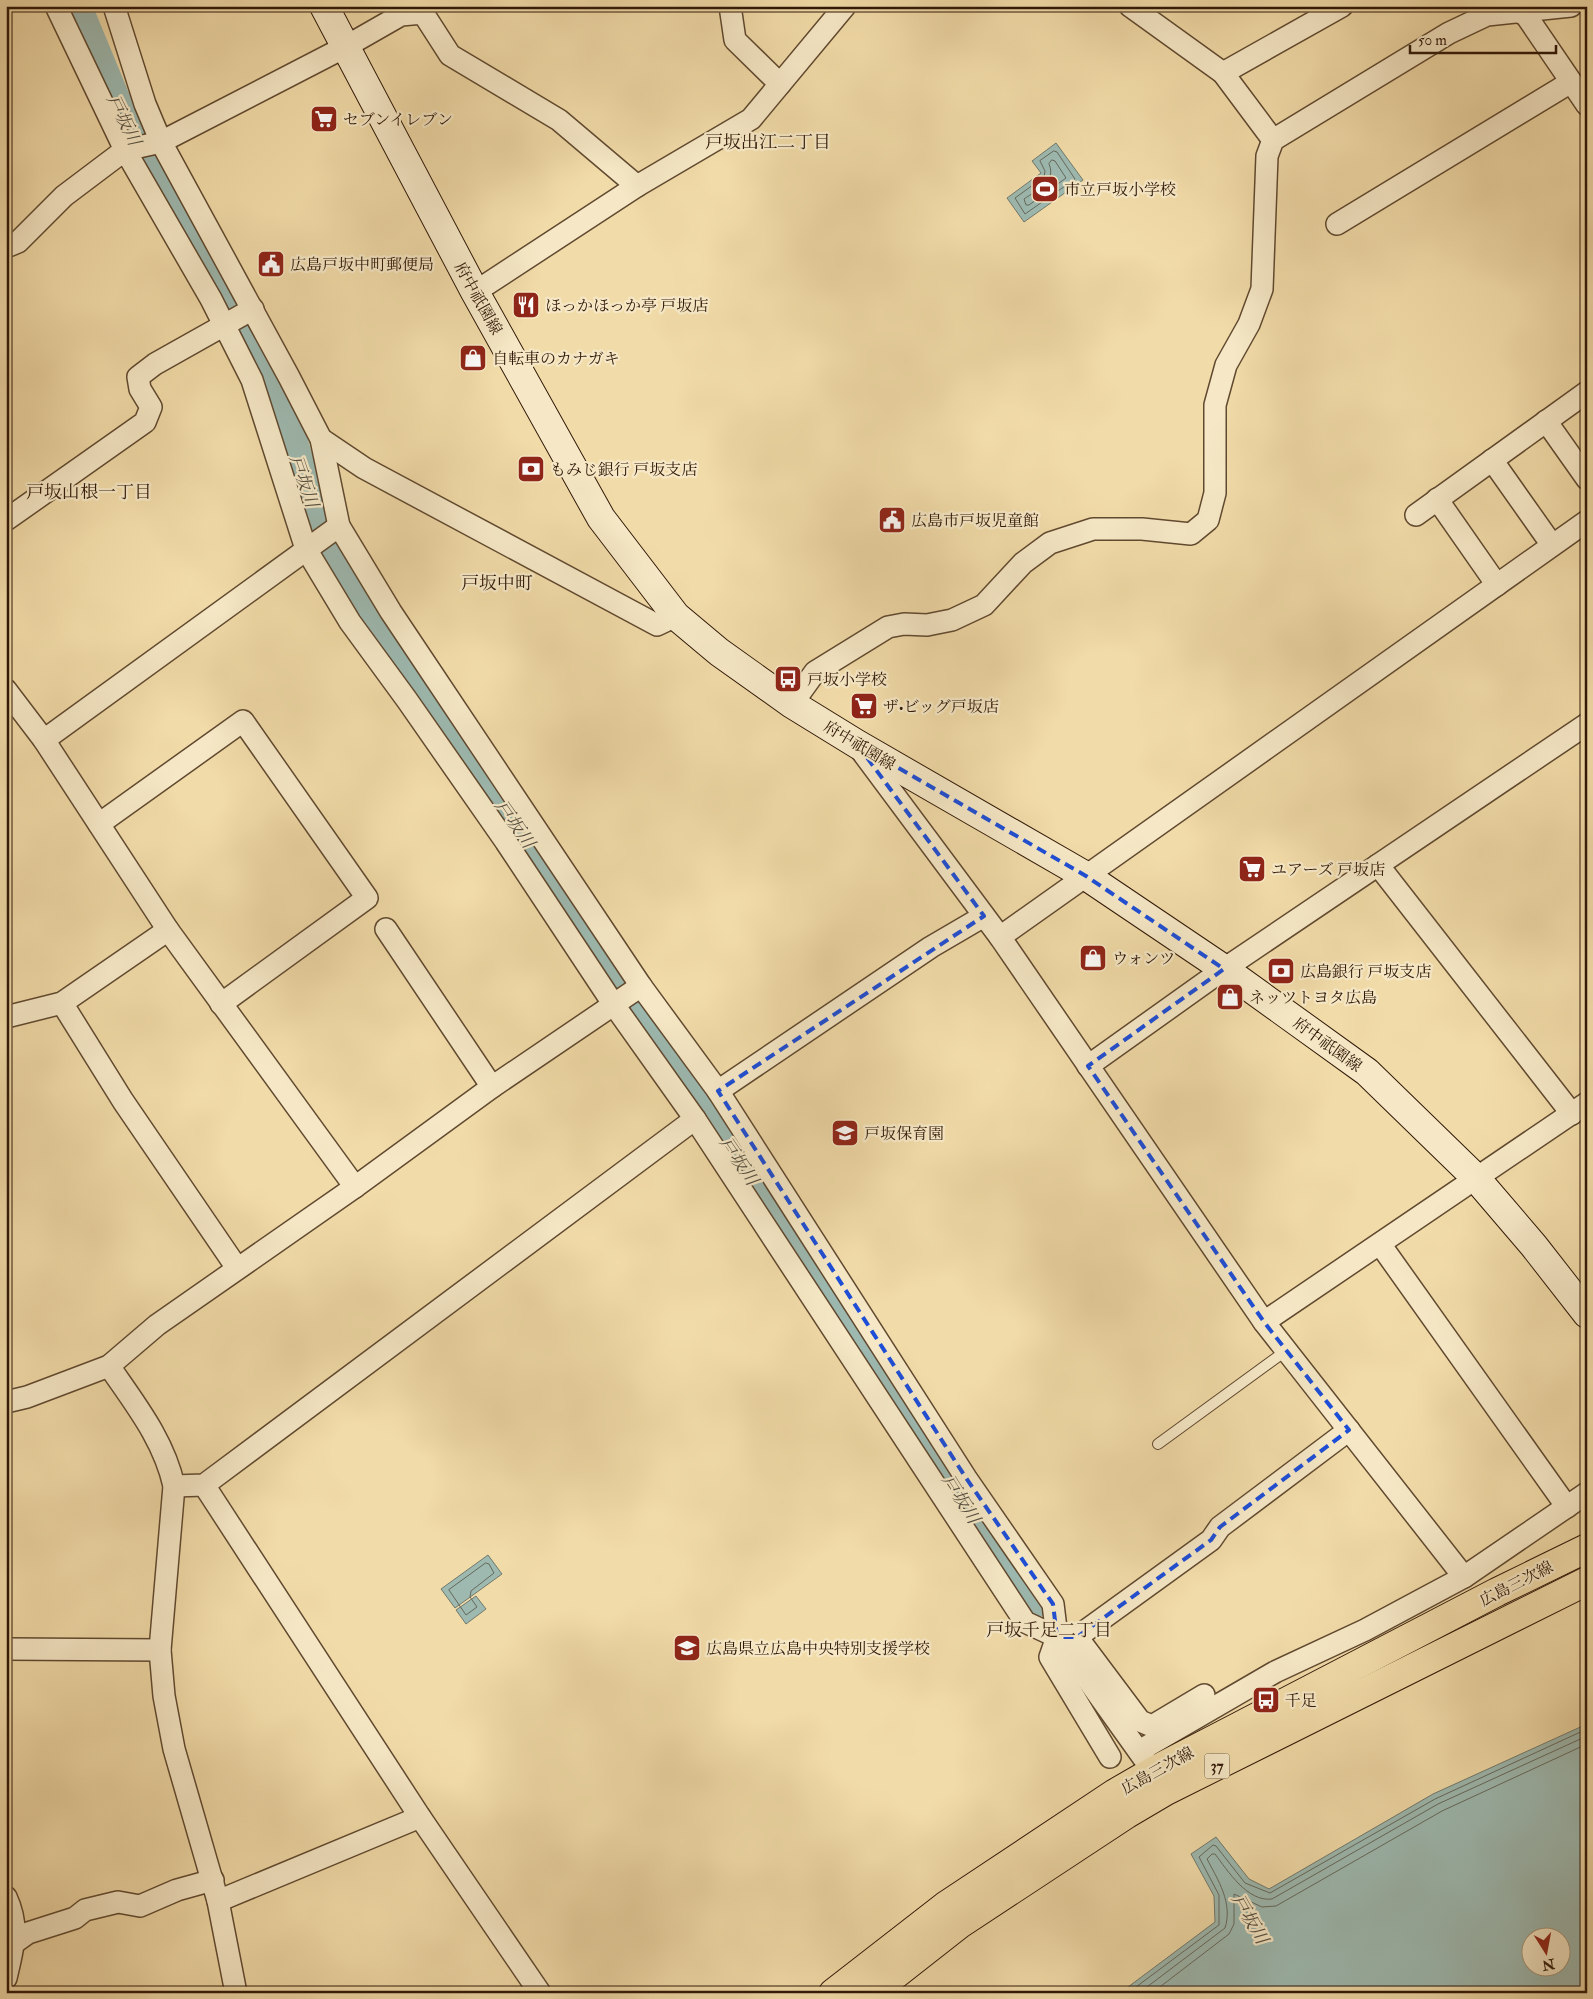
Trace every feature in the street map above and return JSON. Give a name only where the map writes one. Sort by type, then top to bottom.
[{"type":"main road","name":"府中祇園線","points":[[324,6],[475,292],[601,518],[676,616],[719,652],[792,704],[857,744],[1086,876],[1224,969],[1367,1072],[1475,1177],[1534,1246],[1587,1314]]},
{"type":"main road","name":"広島三次線","points":[[833,1993],[945,1906],[1115,1793],[1152,1771],[1497,1592],[1587,1548]]},
{"type":"main road","name":"広島三次線","points":[[872,1993],[960,1924],[1127,1814],[1152,1771],[1587,1581]]},
{"type":"street","points":[[56,6],[142,147],[238,317],[321,439],[364,468],[657,625],[676,616]]},
{"type":"street","points":[[114,6],[144,104],[142,147],[238,317],[252,380],[322,538],[350,622],[408,700],[506,842],[614,1005],[695,1120],[1025,1622],[1067,1637],[1140,1720],[1152,1726],[1204,1695]]},
{"type":"street","points":[[730,6],[735,40],[780,84]]},
{"type":"street","points":[[475,292],[637,186],[751,119],[845,6]]},
{"type":"street","points":[[1130,6],[1223,73],[1272,140]]},
{"type":"street","points":[[1223,73],[1342,6]]},
{"type":"street","points":[[792,704],[815,672],[888,627],[904,624],[927,625],[952,620],[984,605],[1023,562],[1050,544],[1093,529],[1142,529],[1191,534],[1208,520],[1216,493],[1215,405],[1226,365],[1249,324],[1262,289],[1267,156],[1272,140],[1449,33],[1487,16],[1522,9],[1571,6]]},
{"type":"street","points":[[1522,9],[1587,105]]},
{"type":"street","points":[[6,247],[18,242],[64,196],[142,147],[345,47],[401,15],[430,10],[450,55],[559,120],[637,186]]},
{"type":"street","points":[[1337,224],[1571,82]]},
{"type":"street","points":[[6,520],[145,422],[151,407],[140,389],[138,376],[155,364],[238,317]]},
{"type":"street","points":[[1416,514],[1587,392]]},
{"type":"street","points":[[1546,421],[1587,479]]},
{"type":"street","points":[[321,439],[322,538],[391,612],[641,986],[718,1091],[960,1469],[1053,1604],[1067,1637],[1152,1771],[1276,1672],[1365,1630],[1464,1576],[1587,1493]]},
{"type":"street","points":[[1492,460],[1552,545]]},
{"type":"street","points":[[1437,499],[1497,585]]},
{"type":"street","points":[[1000,937],[1587,521]]},
{"type":"street","points":[[44,740],[322,538]]},
{"type":"street","points":[[6,690],[44,740],[168,930],[355,1187]]},
{"type":"street","points":[[99,824],[243,721],[367,898],[222,1004]]},
{"type":"street","points":[[1088,1066],[1224,969],[1587,724]]},
{"type":"street","points":[[857,744],[1000,937],[1264,1322],[1464,1576]]},
{"type":"street","points":[[1264,1322],[1475,1177],[1579,1109],[1378,865]]},
{"type":"street","points":[[718,1091],[932,947],[984,916]]},
{"type":"street","points":[[386,929],[492,1087]]},
{"type":"street","points":[[6,1017],[62,1003],[168,930]]},
{"type":"street","points":[[6,1402],[28,1398],[109,1366],[157,1325],[355,1187],[492,1087],[641,986]]},
{"type":"street","points":[[62,1003],[124,1101],[237,1268]]},
{"type":"street","points":[[174,1486],[204,1485],[695,1120]]},
{"type":"street","points":[[1380,1244],[1567,1507]]},
{"type":"street","points":[[109,1366],[153,1431],[170,1467],[174,1486],[160,1650],[164,1696],[174,1749],[218,1901],[230,1992]]},
{"type":"street","points":[[1110,1756],[1050,1657],[1067,1637],[1211,1540],[1220,1527],[1349,1430]]},
{"type":"street","points":[[204,1485],[420,1817],[540,1993]]},
{"type":"street","points":[[6,1649],[160,1650]]},
{"type":"street","points":[[218,1901],[420,1817]]},
{"type":"street","points":[[14,1943],[28,1933],[75,1918],[85,1910],[118,1902],[140,1906],[178,1890],[213,1880]]},
{"type":"street","points":[[6,1897],[13,1913],[14,1943],[6,1978]]},
{"type":"lane","points":[[1158,1444],[1287,1350]]},
{"type":"highlighted area","points":[[857,744],[1086,876],[1224,969],[1088,1066],[1264,1322],[1349,1430],[1220,1527],[1211,1540],[1077,1637],[1057,1637],[1053,1604],[966,1478],[718,1091],[984,916]]},
{"type":"water","name":"市立戸坂小学校","points":[[1056,143],[1083,180],[1024,222],[1007,198],[1041,173],[1032,161]]},
{"type":"water","points":[[488,1555],[502,1574],[455,1608],[441,1589]]},
{"type":"water","points":[[476,1596],[486,1609],[466,1624],[456,1610]]},
{"type":"water","points":[[1587,1724],[1587,1993],[1120,1993],[1215,1922],[1214,1896],[1191,1854],[1216,1837],[1249,1879],[1269,1889],[1433,1794]]},
{"type":"waterway","name":"戸坂川","points":[[74,6],[112,98],[148,168],[219,285],[275,387],[299,472],[333,559],[388,646],[519,829],[776,1217],[852,1322],[912,1415],[961,1502],[1001,1554],[1033,1601]]},
{"type":"place","name":"セブンイレブン","points":[[324,119]]},
{"type":"place","name":"市立戸坂小学校","points":[[1045,189]]},
{"type":"place","name":"広島戸坂中町郵便局","points":[[271,264]]},
{"type":"place","name":"ほっかほっか亭 戸坂店","points":[[526,305]]},
{"type":"place","name":"自転車のカナガキ","points":[[473,358]]},
{"type":"place","name":"もみじ銀行 戸坂支店","points":[[531,469]]},
{"type":"place","name":"広島市戸坂児童館","points":[[892,520]]},
{"type":"place","name":"戸坂小学校","points":[[788,679]]},
{"type":"place","name":"ザ•ビッグ戸坂店","points":[[864,706]]},
{"type":"place","name":"ユアーズ 戸坂店","points":[[1252,869]]},
{"type":"place","name":"ウォンツ","points":[[1093,958]]},
{"type":"place","name":"広島銀行 戸坂支店","points":[[1281,971]]},
{"type":"place","name":"ネッツトヨタ広島","points":[[1230,997]]},
{"type":"place","name":"戸坂保育園","points":[[845,1133]]},
{"type":"place","name":"広島県立広島中央特別支援学校","points":[[687,1648]]},
{"type":"place","name":"千足","points":[[1266,1700]]},
{"type":"district","name":"戸坂出江二丁目","points":[[768,142]]},
{"type":"district","name":"戸坂山根一丁目","points":[[89,492]]},
{"type":"district","name":"戸坂中町","points":[[497,583]]},
{"type":"district","name":"戸坂千足二丁目","points":[[1049,1630]]}]
